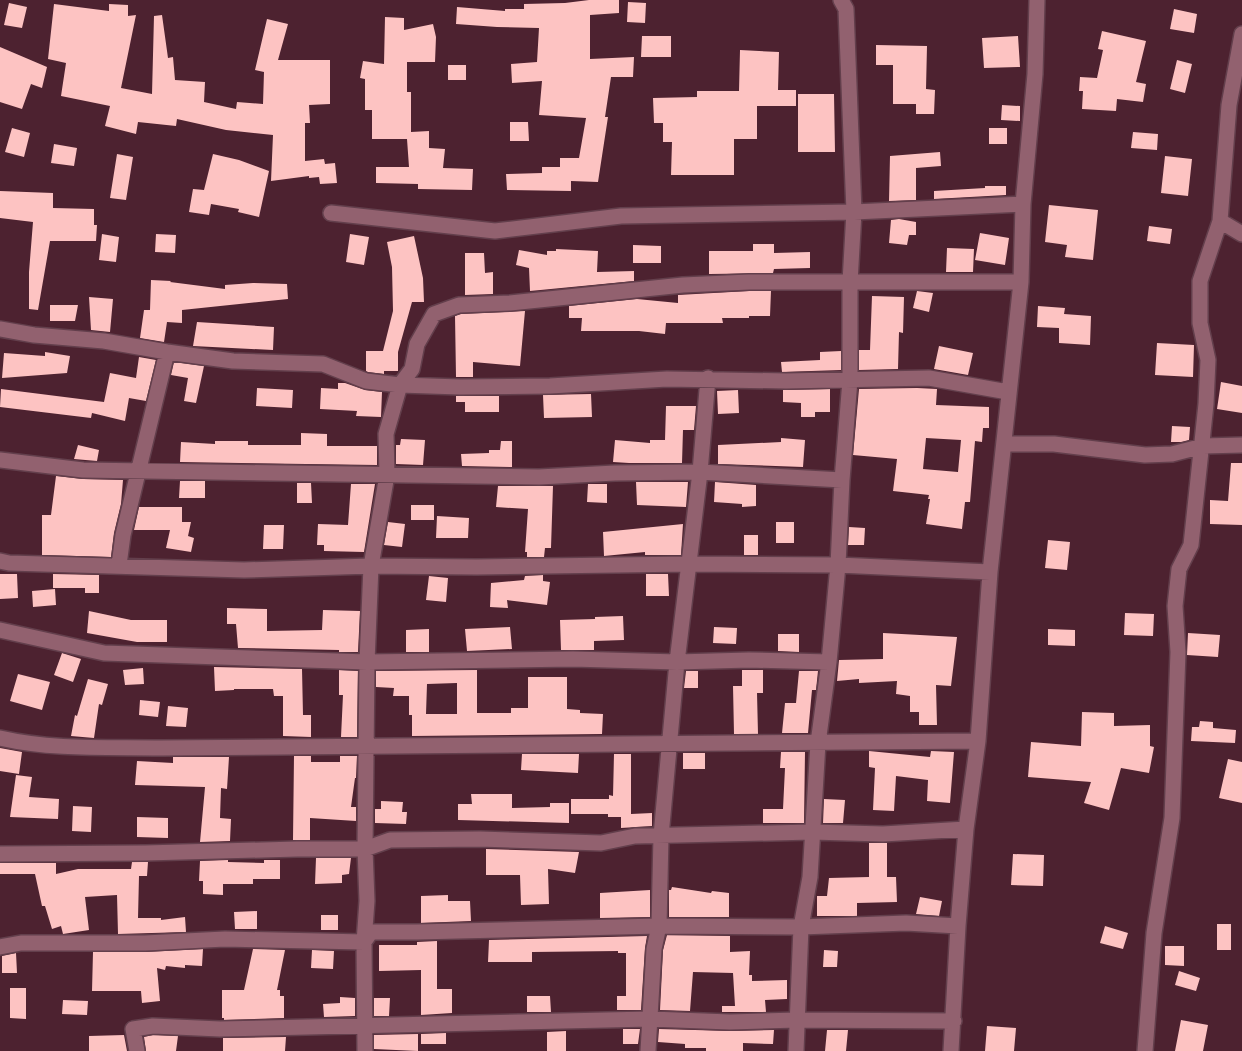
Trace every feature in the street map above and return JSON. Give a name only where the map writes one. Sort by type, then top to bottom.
[{"type":"street","points":[[796,1051],[801,927],[810,877],[818,743],[829,662],[838,565],[842,480],[850,380],[850,282],[854,212],[846,9],[841,0]]},
{"type":"street","points":[[951,1051],[966,829],[978,741],[990,572],[1021,282],[1023,204],[1035,74],[1037,0]]},
{"type":"street","points":[[1145,1051],[1154,933],[1172,818],[1178,652],[1175,606],[1179,569],[1191,545],[1203,446],[1208,360],[1200,323],[1200,281],[1220,221],[1229,105],[1242,34]]},
{"type":"street","points":[[332,213],[495,230],[621,216],[854,212],[1023,204]]},
{"type":"street","points":[[1220,221],[1242,234]]},
{"type":"street","points":[[365,1051],[364,942],[367,901],[365,849],[367,662],[371,566],[387,475],[386,434],[400,385],[412,369],[417,344],[434,314],[459,305],[510,304],[683,285],[850,282],[1021,282]]},
{"type":"street","points":[[0,329],[34,335],[104,341],[167,352],[233,360],[323,364],[366,381],[400,385],[460,387],[550,386],[708,378],[786,381],[929,378],[1008,392]]},
{"type":"street","points":[[119,565],[123,535],[167,352]]},
{"type":"street","points":[[648,1051],[654,949],[659,926],[661,836],[677,662],[690,564],[708,378]]},
{"type":"street","points":[[1004,444],[1054,444],[1146,455],[1172,454],[1203,446],[1242,445]]},
{"type":"street","points":[[0,460],[83,470],[539,477],[615,473],[700,472],[842,480]]},
{"type":"street","points":[[0,561],[9,563],[244,570],[371,566],[477,567],[690,564],[838,565],[990,572]]},
{"type":"street","points":[[0,630],[104,653],[367,662],[573,659],[677,662],[749,660],[829,662]]},
{"type":"street","points":[[0,738],[21,743],[99,747],[978,741]]},
{"type":"street","points":[[0,854],[365,849],[390,840],[480,839],[601,844],[635,836],[812,832],[883,834],[966,829]]},
{"type":"street","points":[[364,942],[371,932],[387,931],[417,932],[659,926],[801,927],[906,923],[958,926]]},
{"type":"street","points":[[0,947],[21,943],[145,943],[225,939],[364,942]]},
{"type":"street","points":[[138,1051],[133,1029],[153,1026],[220,1029],[365,1027],[650,1019],[730,1022],[797,1020],[954,1021]]},
{"type":"building","points":[[589,0],[619,0],[619,13],[590,15],[590,59],[634,57],[633,77],[611,77],[605,117],[608,117],[598,182],[571,181],[571,191],[507,190],[506,174],[542,173],[542,167],[560,167],[560,158],[579,158],[586,118],[539,115],[542,81],[512,83],[511,64],[537,62],[539,28],[456,24],[457,7],[505,11],[505,9],[524,9],[524,4],[565,3]]},
{"type":"building","points":[[628,2],[646,3],[645,23],[627,22]]},
{"type":"building","points":[[9,3],[27,7],[22,28],[4,25]]},
{"type":"building","points":[[54,4],[109,11],[109,4],[128,5],[128,16],[136,15],[121,88],[152,94],[154,16],[162,15],[168,58],[173,57],[175,80],[205,82],[204,102],[236,109],[237,102],[263,104],[264,72],[255,70],[267,19],[288,24],[278,60],[330,60],[330,104],[309,105],[310,123],[305,123],[305,161],[324,159],[325,164],[335,163],[337,183],[320,184],[319,177],[309,178],[309,176],[271,181],[273,135],[226,130],[177,119],[176,126],[138,122],[136,134],[105,126],[110,106],[61,96],[66,63],[48,59]]},
{"type":"building","points":[[1174,9],[1197,14],[1194,33],[1170,29]]},
{"type":"building","points":[[385,17],[404,18],[404,30],[433,24],[436,37],[435,62],[407,62],[407,92],[411,92],[411,132],[429,131],[429,148],[445,149],[443,168],[473,169],[472,190],[418,189],[418,184],[376,183],[376,167],[409,167],[407,139],[372,139],[372,110],[365,110],[365,79],[360,78],[363,61],[384,64]]},
{"type":"building","points":[[1102,31],[1146,41],[1136,82],[1146,84],[1143,102],[1117,99],[1116,111],[1082,109],[1083,91],[1079,91],[1080,77],[1097,78],[1103,50],[1098,49]]},
{"type":"building","points":[[642,36],[671,36],[671,57],[641,57]]},
{"type":"building","points":[[1018,36],[1020,67],[984,68],[982,38]]},
{"type":"building","points":[[876,45],[927,46],[926,89],[935,90],[934,114],[916,114],[916,104],[893,104],[893,65],[876,65]]},
{"type":"building","points":[[0,47],[47,67],[42,88],[31,84],[22,109],[0,102]]},
{"type":"building","points":[[740,50],[779,52],[778,90],[796,90],[796,106],[757,106],[757,139],[734,139],[734,175],[671,175],[672,142],[663,142],[663,123],[654,123],[653,98],[697,97],[697,91],[739,91]]},
{"type":"building","points":[[1177,60],[1192,64],[1185,93],[1170,89]]},
{"type":"building","points":[[448,65],[466,65],[466,80],[448,80]]},
{"type":"building","points":[[798,94],[834,94],[835,152],[798,152]]},
{"type":"building","points":[[1002,105],[1020,106],[1020,121],[1001,120]]},
{"type":"building","points":[[510,122],[528,122],[529,141],[510,141]]},
{"type":"building","points":[[12,128],[30,133],[24,157],[5,152]]},
{"type":"building","points":[[989,128],[1007,128],[1007,144],[989,144]]},
{"type":"building","points":[[1133,132],[1158,134],[1157,150],[1131,148]]},
{"type":"building","points":[[54,144],[77,148],[74,166],[51,163]]},
{"type":"building","points":[[940,152],[941,166],[916,168],[916,200],[889,201],[890,156]]},
{"type":"building","points":[[117,154],[133,157],[126,200],[110,198]]},
{"type":"building","points":[[213,154],[239,160],[269,171],[259,217],[238,212],[239,209],[211,204],[209,215],[189,212],[193,189],[204,190]]},
{"type":"building","points":[[1165,156],[1192,159],[1188,196],[1161,193]]},
{"type":"building","points":[[985,186],[1006,186],[1006,195],[934,199],[934,191],[985,188]]},
{"type":"building","points":[[0,191],[53,193],[53,208],[94,209],[94,225],[97,225],[96,241],[50,241],[38,310],[29,309],[29,272],[33,222],[0,218]]},
{"type":"building","points":[[1049,205],[1098,210],[1093,260],[1065,257],[1067,245],[1045,242]]},
{"type":"building","points":[[899,219],[916,222],[916,235],[909,235],[907,245],[889,243],[891,220]]},
{"type":"building","points":[[1149,226],[1172,229],[1170,244],[1147,241]]},
{"type":"building","points":[[980,233],[1009,238],[1005,265],[975,260]]},
{"type":"building","points":[[102,234],[119,237],[116,262],[99,260]]},
{"type":"building","points":[[156,234],[176,235],[175,253],[155,252]]},
{"type":"building","points":[[350,234],[369,237],[364,265],[346,262]]},
{"type":"building","points":[[414,236],[423,278],[424,302],[412,302],[398,352],[398,371],[384,371],[384,374],[368,372],[366,371],[366,351],[383,351],[393,311],[392,267],[387,242]]},
{"type":"building","points":[[753,244],[774,244],[774,253],[810,252],[810,268],[774,269],[773,273],[709,274],[709,251],[753,251]]},
{"type":"building","points":[[633,245],[661,246],[661,263],[633,263]]},
{"type":"building","points":[[947,248],[974,249],[973,272],[946,272]]},
{"type":"building","points":[[556,249],[598,251],[597,272],[634,271],[634,281],[530,291],[529,268],[516,265],[519,250],[547,255],[547,251],[556,251]]},
{"type":"building","points":[[465,253],[484,253],[485,273],[493,272],[493,294],[465,295]]},
{"type":"building","points":[[151,280],[225,289],[225,285],[253,283],[287,284],[288,299],[182,310],[182,323],[167,322],[164,342],[140,338],[144,310],[150,310]]},
{"type":"building","points":[[771,291],[770,316],[722,318],[723,323],[666,323],[665,334],[639,331],[581,331],[582,318],[569,318],[569,306],[637,299],[678,303],[678,295]]},
{"type":"building","points":[[917,291],[933,293],[929,312],[913,308]]},
{"type":"building","points":[[872,296],[904,297],[903,333],[899,332],[898,369],[859,370],[859,350],[870,350]]},
{"type":"building","points":[[89,297],[113,299],[110,332],[91,330]]},
{"type":"building","points":[[50,305],[78,305],[75,321],[50,321]]},
{"type":"building","points":[[1038,306],[1065,308],[1064,314],[1091,316],[1090,345],[1059,343],[1059,328],[1037,327]]},
{"type":"building","points":[[525,311],[520,366],[473,362],[473,377],[456,377],[455,316],[461,314]]},
{"type":"building","points":[[197,322],[274,327],[273,350],[193,346]]},
{"type":"building","points":[[1157,343],[1194,345],[1193,377],[1155,375]]},
{"type":"building","points":[[939,346],[973,353],[968,375],[934,369]]},
{"type":"building","points":[[841,351],[841,370],[782,372],[781,362],[820,360],[820,352]]},
{"type":"building","points":[[45,352],[70,356],[67,373],[2,378],[4,353],[45,356]]},
{"type":"building","points":[[139,357],[156,360],[146,401],[129,398],[125,421],[92,413],[91,418],[0,407],[1,389],[104,402],[110,373],[136,378]]},
{"type":"building","points":[[174,362],[204,366],[196,403],[184,401],[188,378],[171,375]]},
{"type":"building","points":[[1221,382],[1242,386],[1242,413],[1217,409]]},
{"type":"building","points":[[338,383],[382,392],[381,417],[356,416],[357,411],[320,409],[321,388],[338,389]]},
{"type":"building","points":[[257,388],[293,390],[292,408],[256,406]]},
{"type":"building","points":[[830,389],[830,412],[815,412],[815,417],[801,417],[801,403],[783,402],[783,390]]},
{"type":"building","points":[[859,389],[937,389],[936,405],[989,407],[989,428],[983,428],[982,442],[975,441],[970,502],[965,502],[962,529],[926,524],[929,495],[893,491],[897,459],[853,455]],"holes":[[[926,438],[961,440],[958,472],[923,469]]]},
{"type":"building","points":[[738,390],[739,413],[718,414],[717,391]]},
{"type":"building","points":[[591,394],[592,417],[544,418],[543,395]]},
{"type":"building","points":[[456,396],[499,396],[499,412],[465,412],[465,402],[456,402]]},
{"type":"building","points":[[666,406],[696,406],[694,430],[683,430],[682,463],[613,462],[615,440],[650,443],[650,440],[665,440]]},
{"type":"building","points":[[1172,426],[1190,427],[1189,440],[1171,442]]},
{"type":"building","points":[[301,433],[327,434],[327,446],[377,446],[377,465],[180,462],[181,442],[215,444],[215,441],[248,441],[248,445],[301,445]]},
{"type":"building","points":[[781,438],[805,440],[803,467],[718,464],[718,445],[781,442]]},
{"type":"building","points":[[401,439],[425,440],[423,465],[396,464],[396,445],[400,445]]},
{"type":"building","points":[[501,441],[512,441],[512,467],[462,466],[461,454],[489,453],[489,450],[500,450]]},
{"type":"building","points":[[78,445],[99,450],[97,461],[74,459]]},
{"type":"building","points":[[1231,463],[1242,463],[1242,525],[1210,524],[1210,500],[1228,501]]},
{"type":"building","points":[[56,476],[123,480],[121,504],[114,533],[111,557],[42,555],[42,515],[51,515]]},
{"type":"building","points":[[180,481],[205,481],[205,498],[179,498]]},
{"type":"building","points":[[636,482],[688,482],[686,507],[637,505]]},
{"type":"building","points":[[715,482],[756,485],[756,506],[742,507],[742,504],[714,502]]},
{"type":"building","points":[[297,483],[311,483],[312,503],[297,503]]},
{"type":"building","points":[[351,484],[375,484],[364,552],[324,551],[324,545],[317,545],[318,524],[348,525]]},
{"type":"building","points":[[588,484],[607,484],[607,503],[587,502]]},
{"type":"building","points":[[498,486],[553,486],[551,548],[545,548],[544,557],[527,557],[527,552],[525,552],[528,509],[496,507]]},
{"type":"building","points":[[411,505],[434,505],[434,520],[411,520]]},
{"type":"building","points":[[139,507],[182,507],[182,522],[191,522],[188,536],[194,538],[191,552],[166,548],[170,530],[134,530]]},
{"type":"building","points":[[437,516],[469,518],[468,538],[436,538]]},
{"type":"building","points":[[388,522],[405,524],[402,547],[384,545]]},
{"type":"building","points":[[776,522],[794,522],[794,543],[776,543]]},
{"type":"building","points":[[683,524],[681,555],[645,555],[645,552],[604,556],[603,532]]},
{"type":"building","points":[[264,525],[284,525],[283,549],[263,549]]},
{"type":"building","points":[[849,527],[865,528],[864,545],[848,545]]},
{"type":"building","points":[[744,535],[758,535],[758,555],[744,555]]},
{"type":"building","points":[[1048,540],[1070,542],[1067,570],[1045,568]]},
{"type":"building","points":[[0,574],[17,574],[18,598],[0,599]]},
{"type":"building","points":[[53,574],[99,575],[99,593],[85,593],[85,588],[53,588]]},
{"type":"building","points":[[646,574],[668,574],[669,596],[646,596]]},
{"type":"building","points":[[543,575],[543,581],[550,582],[547,605],[507,600],[508,608],[490,607],[491,583],[524,580],[525,576]]},
{"type":"building","points":[[429,576],[448,578],[446,602],[426,600]]},
{"type":"building","points":[[55,589],[56,605],[33,607],[32,591]]},
{"type":"building","points":[[227,608],[267,609],[267,631],[322,630],[323,610],[360,611],[358,652],[238,648],[236,624],[227,624]]},
{"type":"building","points":[[89,611],[131,620],[167,620],[167,642],[137,642],[87,633]]},
{"type":"building","points":[[1125,613],[1154,614],[1153,636],[1124,635]]},
{"type":"building","points":[[623,616],[624,640],[594,641],[594,650],[561,650],[560,620]]},
{"type":"building","points":[[510,627],[512,649],[467,651],[465,629]]},
{"type":"building","points":[[714,627],[737,628],[736,644],[713,643]]},
{"type":"building","points":[[429,629],[429,652],[406,652],[406,630]]},
{"type":"building","points":[[1048,629],[1075,630],[1075,646],[1048,645]]},
{"type":"building","points":[[883,633],[957,637],[951,686],[936,685],[937,725],[919,725],[919,712],[910,712],[910,696],[896,694],[897,681],[859,683],[859,679],[837,681],[839,660],[883,659]]},
{"type":"building","points":[[1188,633],[1220,635],[1218,657],[1187,655]]},
{"type":"building","points":[[778,634],[799,634],[799,652],[778,651]]},
{"type":"building","points":[[62,653],[81,659],[73,682],[54,675]]},
{"type":"building","points":[[214,667],[302,669],[303,715],[311,715],[311,737],[283,736],[283,696],[274,696],[273,689],[215,691]]},
{"type":"building","points":[[143,668],[144,684],[125,685],[123,670]]},
{"type":"building","points":[[339,670],[358,671],[357,737],[341,737],[343,695],[339,695]]},
{"type":"building","points":[[477,670],[477,713],[511,713],[511,708],[528,708],[528,677],[567,677],[567,709],[580,710],[580,713],[603,714],[602,734],[412,736],[412,715],[409,715],[409,696],[393,696],[394,688],[376,687],[376,671]],"holes":[[[457,683],[457,714],[426,714],[427,684]]]},
{"type":"building","points":[[742,670],[763,670],[763,693],[757,693],[758,734],[734,734],[733,686],[742,686]]},
{"type":"building","points":[[686,671],[698,671],[698,688],[684,688]]},
{"type":"building","points":[[799,671],[818,671],[816,690],[812,690],[808,733],[782,733],[785,703],[796,703]]},
{"type":"building","points":[[18,674],[50,682],[42,710],[10,701]]},
{"type":"building","points":[[88,679],[108,684],[102,705],[99,704],[94,738],[71,736],[75,715],[77,716]]},
{"type":"building","points":[[140,700],[160,702],[158,717],[139,715]]},
{"type":"building","points":[[168,706],[188,708],[186,727],[166,726]]},
{"type":"building","points":[[1082,712],[1114,713],[1114,726],[1150,725],[1150,746],[1154,747],[1149,773],[1121,768],[1109,810],[1084,803],[1091,782],[1028,777],[1031,742],[1081,746]]},
{"type":"building","points":[[1200,721],[1213,722],[1213,728],[1236,730],[1235,743],[1191,741],[1192,727],[1199,727]]},
{"type":"building","points":[[0,748],[22,752],[19,774],[0,771]]},
{"type":"building","points":[[869,751],[930,757],[931,751],[954,752],[950,803],[927,801],[928,780],[896,776],[894,811],[873,810],[875,768],[869,767]]},
{"type":"building","points":[[781,752],[805,752],[804,823],[763,823],[763,809],[783,809],[785,768],[780,768]]},
{"type":"building","points":[[683,753],[705,753],[705,769],[683,769]]},
{"type":"building","points":[[522,754],[579,754],[578,773],[521,770]]},
{"type":"building","points":[[614,754],[631,754],[631,814],[652,813],[652,826],[621,828],[621,817],[608,817],[608,814],[571,814],[571,799],[609,799],[609,795],[613,796]]},
{"type":"building","points":[[294,756],[311,756],[311,762],[340,762],[340,756],[357,756],[356,778],[351,807],[356,807],[356,821],[310,818],[310,840],[293,840]]},
{"type":"building","points":[[173,757],[229,757],[227,789],[221,788],[220,818],[231,819],[230,841],[200,842],[205,787],[135,785],[137,761],[173,763]]},
{"type":"building","points":[[1228,759],[1242,762],[1242,803],[1219,798]]},
{"type":"building","points":[[16,775],[32,777],[29,797],[59,799],[58,819],[10,817]]},
{"type":"building","points":[[471,794],[512,794],[512,808],[550,807],[550,803],[569,803],[569,823],[458,820],[458,804],[472,804]]},
{"type":"building","points":[[824,799],[845,800],[843,823],[823,823]]},
{"type":"building","points":[[381,801],[403,802],[402,812],[407,812],[406,824],[375,823],[375,809],[381,809]]},
{"type":"building","points":[[73,806],[92,807],[91,832],[72,831]]},
{"type":"building","points":[[137,817],[168,818],[168,838],[137,837]]},
{"type":"building","points":[[869,843],[887,843],[887,877],[896,877],[897,902],[857,903],[857,916],[817,916],[817,896],[827,896],[829,878],[869,877]]},
{"type":"building","points":[[486,849],[579,852],[575,873],[548,869],[549,904],[521,905],[520,875],[486,875]]},
{"type":"building","points":[[1013,854],[1044,855],[1043,886],[1011,885]]},
{"type":"building","points":[[316,858],[351,858],[349,874],[342,875],[342,883],[315,884]]},
{"type":"building","points":[[228,860],[228,862],[264,863],[264,860],[280,860],[280,879],[253,879],[253,884],[223,884],[223,895],[203,894],[203,881],[199,881],[200,861]]},
{"type":"building","points":[[132,862],[148,862],[147,876],[139,876],[138,918],[161,918],[161,920],[185,917],[186,932],[118,934],[117,895],[85,897],[89,930],[63,934],[61,926],[52,929],[45,906],[42,906],[35,874],[0,874],[0,863],[56,863],[56,874],[78,869],[131,869]]},
{"type":"building","points":[[672,887],[711,893],[712,891],[729,893],[729,917],[669,917],[669,890]]},
{"type":"building","points":[[650,890],[650,917],[600,918],[600,893]]},
{"type":"building","points":[[448,895],[448,901],[470,901],[471,921],[421,923],[421,896]]},
{"type":"building","points":[[920,897],[942,901],[939,916],[916,914]]},
{"type":"building","points":[[257,911],[257,929],[235,929],[234,912]]},
{"type":"building","points":[[321,915],[338,915],[338,930],[321,930]]},
{"type":"building","points":[[1217,924],[1231,924],[1231,950],[1217,950]]},
{"type":"building","points":[[1105,926],[1128,933],[1123,949],[1100,943]]},
{"type":"building","points":[[667,935],[730,936],[730,952],[750,951],[749,975],[752,975],[752,981],[787,980],[787,999],[765,1000],[766,1012],[722,1012],[722,1006],[735,1006],[733,973],[693,972],[690,1011],[660,1010],[663,950]]},
{"type":"building","points":[[647,936],[641,1010],[617,1010],[617,996],[626,996],[626,953],[618,953],[618,951],[532,952],[532,962],[488,962],[489,940]]},
{"type":"building","points":[[437,941],[437,989],[452,989],[452,1013],[421,1015],[421,970],[379,971],[379,945],[417,945],[417,942]]},
{"type":"building","points":[[1165,946],[1184,946],[1184,966],[1165,965]]},
{"type":"building","points":[[203,949],[202,966],[185,965],[185,968],[166,966],[165,970],[157,968],[160,1001],[142,1003],[141,991],[92,991],[93,952]]},
{"type":"building","points":[[253,949],[285,950],[277,990],[280,990],[280,996],[284,996],[284,1018],[224,1020],[222,1018],[222,990],[244,990]]},
{"type":"building","points":[[312,950],[334,951],[333,969],[311,968]]},
{"type":"building","points":[[824,950],[838,951],[837,967],[823,967]]},
{"type":"building","points":[[16,953],[17,973],[2,973],[2,956]]},
{"type":"building","points":[[1179,971],[1200,978],[1196,991],[1175,985]]},
{"type":"building","points":[[10,988],[26,988],[26,1019],[10,1018]]},
{"type":"building","points":[[527,996],[550,996],[551,1012],[527,1012]]},
{"type":"building","points":[[340,997],[355,998],[355,1016],[324,1017],[323,1004],[340,1003]]},
{"type":"building","points":[[374,998],[390,998],[389,1016],[374,1016]]},
{"type":"building","points":[[63,1000],[88,1001],[87,1015],[62,1014]]},
{"type":"building","points":[[1181,1020],[1208,1025],[1203,1051],[1175,1051]]},
{"type":"building","points":[[987,1026],[1016,1028],[1014,1051],[985,1051]]},
{"type":"building","points":[[623,1029],[640,1029],[638,1044],[623,1044]]},
{"type":"building","points":[[659,1029],[774,1030],[773,1044],[743,1043],[743,1051],[706,1051],[706,1048],[685,1048],[685,1044],[658,1042]]},
{"type":"building","points":[[827,1030],[848,1030],[846,1051],[825,1051]]},
{"type":"building","points":[[566,1031],[566,1051],[547,1051],[547,1032]]},
{"type":"building","points":[[446,1033],[446,1044],[421,1044],[421,1034]]},
{"type":"building","points":[[418,1034],[418,1051],[374,1049],[374,1035]]},
{"type":"building","points":[[124,1035],[127,1051],[89,1051],[89,1036]]},
{"type":"building","points":[[153,1035],[178,1036],[176,1051],[146,1051],[144,1037]]},
{"type":"building","points":[[286,1037],[285,1051],[223,1051],[223,1038]]}]
